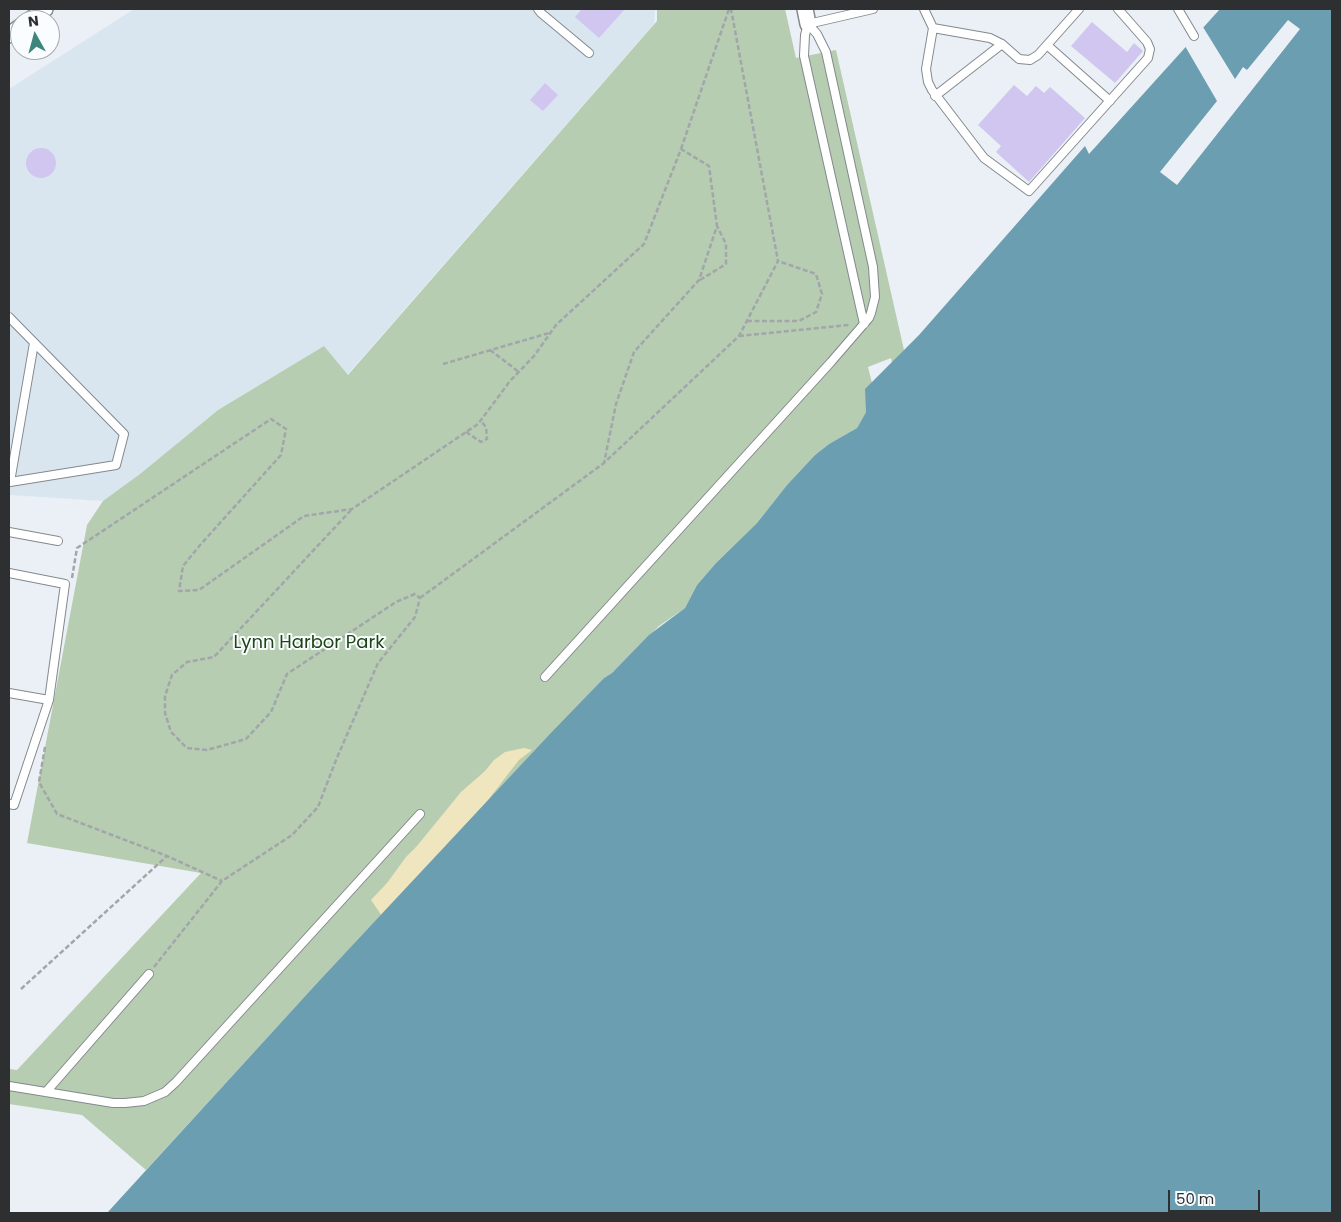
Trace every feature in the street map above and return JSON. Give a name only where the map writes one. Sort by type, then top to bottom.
[{"type":"street","points":[[805,9],[808,24]]},
{"type":"lane","points":[[538,9],[589,53]]},
{"type":"lane","points":[[808,24],[873,9]]},
{"type":"lane","points":[[924,9],[933,28],[926,69],[928,82],[936,96],[984,158],[1029,191],[1146,61],[1150,53],[1147,42],[1118,9]]},
{"type":"lane","points":[[933,28],[990,38],[1002,44],[1015,56],[1024,60],[1034,58],[1079,9]]},
{"type":"lane","points":[[1178,9],[1194,36]]},
{"type":"lane","points":[[808,24],[804,43],[804,56],[864,324]]},
{"type":"lane","points":[[545,677],[869,318],[875,287],[873,267],[826,52],[817,34],[808,24]]},
{"type":"lane","points":[[936,96],[1002,44]]},
{"type":"lane","points":[[1047,45],[1110,101]]},
{"type":"lane","points":[[9,317],[124,434],[116,465],[10,482],[34,343]]},
{"type":"lane","points":[[9,532],[58,541]]},
{"type":"lane","points":[[9,573],[65,584],[48,700],[14,806],[9,804]]},
{"type":"lane","points":[[9,693],[48,700]]},
{"type":"lane","points":[[9,1086],[100,1102],[125,1104],[144,1100],[165,1092],[420,814]]},
{"type":"lane","points":[[46,1092],[149,974]]},
{"type":"path","points":[[420,598],[415,594],[396,602],[287,674],[271,712],[246,739],[207,750],[187,748],[171,732],[165,713],[165,696],[172,675],[187,662],[214,657],[352,509],[480,421],[534,356],[556,325],[644,244],[681,149],[730,9]]},
{"type":"path","points":[[149,974],[222,881],[292,835],[318,807],[378,663],[415,617],[420,598],[604,463],[739,336],[778,261],[730,9]]},
{"type":"path","points":[[604,463],[616,404],[634,352],[700,280],[726,264],[726,244],[716,226],[709,166],[681,149]]},
{"type":"path","points":[[700,280],[716,226]]},
{"type":"path","points":[[747,321],[799,321],[816,312],[822,294],[816,274],[778,261]]},
{"type":"path","points":[[739,336],[864,324]]},
{"type":"path","points":[[443,364],[551,332]]},
{"type":"path","points":[[490,350],[519,372]]},
{"type":"path","points":[[72,578],[77,548],[270,419],[286,429],[281,455],[200,544],[183,566],[179,591],[199,590],[304,516],[352,509]]},
{"type":"path","points":[[466,432],[481,442],[487,439],[486,427],[480,421]]},
{"type":"path","points":[[45,743],[39,782],[57,814],[168,856],[222,881]]},
{"type":"path","points":[[21,989],[168,856]]},
{"type":"shaded area","points":[[134,9],[655,9],[654,24],[347,375],[324,346],[218,410],[140,474],[103,501],[9,495],[9,89],[54,60],[60,60],[60,56]]},
{"type":"green space","name":"Lynn Harbor Park","points":[[657,9],[785,9],[796,58],[836,50],[904,350],[892,363],[891,358],[868,367],[872,383],[866,391],[866,412],[857,428],[829,444],[815,455],[787,485],[757,523],[716,563],[697,585],[685,608],[659,626],[612,673],[604,678],[318,982],[146,1170],[82,1115],[9,1104],[9,1069],[17,1070],[201,873],[27,843],[87,525],[103,501],[140,474],[218,410],[324,346],[348,375],[657,21]]},
{"type":"sand","points":[[524,748],[532,750],[519,760],[488,800],[382,916],[371,900],[387,883],[406,857],[461,792],[485,771],[494,760],[505,752]]},
{"type":"water","points":[[1220,9],[1332,9],[1332,1213],[107,1213],[318,982],[549,735],[649,635],[685,608],[697,585],[716,563],[757,523],[787,485],[815,455],[829,444],[857,428],[866,412],[865,389],[919,335],[1085,146],[1089,154]]},
{"type":"pier","points":[[1288,20],[1300,29],[1177,185],[1160,172],[1217,101],[1185,46],[1203,27],[1235,79],[1243,67],[1247,70]]},
{"type":"building","points":[[582,9],[625,9],[599,38],[575,17]]},
{"type":"building","points":[[1092,22],[1127,52],[1134,43],[1143,51],[1115,83],[1071,46]]},
{"type":"building","points":[[545,83],[558,95],[543,111],[530,100]]},
{"type":"building","points":[[1014,85],[1027,96],[1036,86],[1044,93],[1050,87],[1085,118],[1029,182],[996,152],[1001,146],[978,125]]},
{"type":"building","points":[[41,148],[47,149],[55,157],[55,169],[47,177],[41,178],[35,177],[27,169],[26,163],[27,157],[35,149]]}]
